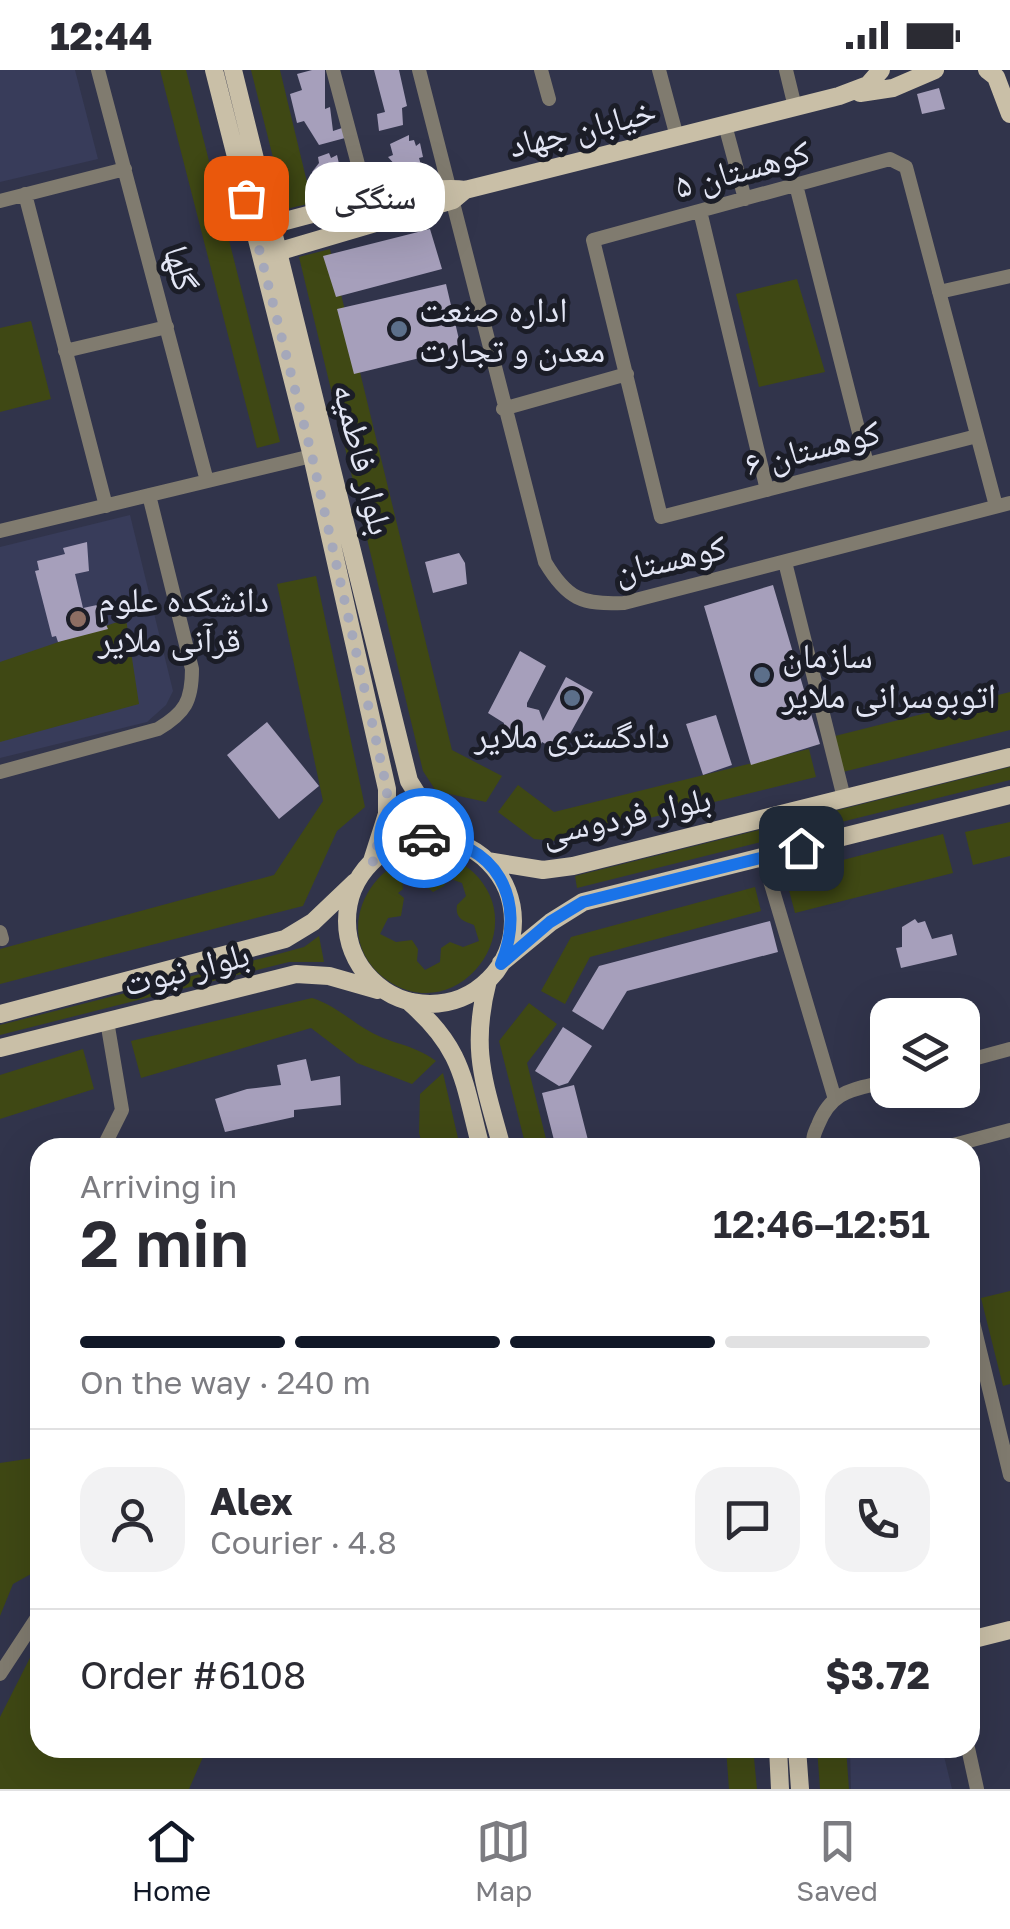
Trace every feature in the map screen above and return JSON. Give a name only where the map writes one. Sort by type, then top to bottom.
[{"type":"main road","name":"بلوار فاطمیه","points":[[214,70],[263,227],[409,781],[432,818],[464,845]]},
{"type":"main road","name":"بلوار فاطمیه","points":[[232,70],[263,227]]},
{"type":"main road","name":"خیابان جهاد","points":[[270,254],[456,193],[840,96],[868,86],[881,70]]},
{"type":"main road","points":[[840,96],[893,88],[935,70]]},
{"type":"main road","points":[[987,70],[996,78],[1010,114]]},
{"type":"main road","name":"خیابان جهاد","points":[[263,227],[368,202],[456,193]]},
{"type":"main road","name":"بلوار فاطمیه","points":[[320,454],[387,789],[387,814],[372,862]]},
{"type":"main road","name":"بلوار فردوسی","points":[[487,860],[544,870],[573,866],[1010,757]]},
{"type":"main road","name":"بلوار فردوسی","points":[[501,964],[550,922],[583,902],[1010,795]]},
{"type":"main road","points":[[408,1001],[450,1002],[488,980],[510,943],[510,898],[487,860],[464,845],[445,839],[406,841],[372,862],[351,896],[348,932],[361,967],[388,993],[408,1001],[428,1018],[453,1050],[479,1138]]},
{"type":"main road","name":"بلوار نبوت","points":[[0,1014],[286,939],[313,922],[359,878]]},
{"type":"main road","name":"بلوار نبوت","points":[[0,1048],[296,974],[329,976],[388,993]]},
{"type":"main road","points":[[488,980],[477,1036],[478,1060],[499,1138]]},
{"type":"main road","points":[[980,1638],[1010,1630]]},
{"type":"main road","points":[[778,1758],[780,1789]]},
{"type":"main road","points":[[798,1758],[800,1789]]},
{"type":"street","name":"گلها","points":[[98,70],[207,481]]},
{"type":"street","points":[[333,70],[368,202]]},
{"type":"street","name":"کوهستان","points":[[418,70],[456,193],[503,409],[545,562],[559,585],[579,600],[624,604],[1003,505]]},
{"type":"street","points":[[541,70],[549,100]]},
{"type":"street","points":[[659,70],[677,137]]},
{"type":"street","points":[[786,70],[795,107]]},
{"type":"street","points":[[725,125],[746,198]]},
{"type":"street","name":"کوهستان ۵","points":[[626,374],[593,240],[890,160],[906,167],[939,292]]},
{"type":"street","points":[[0,200],[125,169]]},
{"type":"street","points":[[796,185],[867,464]]},
{"type":"street","points":[[25,194],[106,506]]},
{"type":"street","points":[[700,211],[767,490]]},
{"type":"street","points":[[1003,505],[977,436],[939,292],[1010,276]]},
{"type":"street","points":[[66,351],[166,328]]},
{"type":"street","points":[[503,409],[626,374]]},
{"type":"street","name":"کوهستان ۶","points":[[626,374],[661,517],[977,436]]},
{"type":"street","points":[[0,514],[2,531],[320,454]]},
{"type":"street","points":[[0,772],[158,729],[181,716],[192,688],[192,670],[149,495]]},
{"type":"street","points":[[785,562],[844,798]]},
{"type":"street","points":[[763,857],[834,1096]]},
{"type":"street","points":[[107,1021],[122,1110],[108,1138]]},
{"type":"street","points":[[980,1058],[1010,1050]]},
{"type":"street","points":[[815,1138],[823,1111],[834,1096],[870,1086]]},
{"type":"street","points":[[980,1138],[1010,1130]]},
{"type":"street","points":[[980,1370],[1010,1476]]},
{"type":"street","points":[[0,1674],[30,1628]]},
{"type":"street","points":[[970,1758],[978,1789]]},
{"type":"shaded area","points":[[0,70],[75,70],[98,159],[0,182]]},
{"type":"shaded area","name":"دانشکده علوم قرآنی ملایر","points":[[130,515],[173,691],[166,705],[147,722],[0,758],[0,547]]},
{"type":"shaded area","points":[[850,1758],[944,1758],[952,1789],[851,1789]]},
{"type":"green space","points":[[160,70],[186,70],[280,442],[257,448]]},
{"type":"green space","points":[[251,70],[280,70],[312,203],[286,209]]},
{"type":"green space","points":[[330,249],[452,750],[502,776],[486,802],[436,791],[423,771],[299,257]]},
{"type":"green space","points":[[797,279],[825,372],[759,387],[736,294]]},
{"type":"green space","points":[[31,321],[51,399],[0,412],[0,328]]},
{"type":"green space","points":[[316,576],[365,807],[337,831],[303,906],[0,984],[0,949],[274,875],[323,801],[277,584]]},
{"type":"green space","points":[[126,619],[139,704],[0,742],[0,662]]},
{"type":"green space","points":[[1010,692],[1010,730],[843,772],[835,736]]},
{"type":"green space","points":[[809,749],[816,777],[556,841],[534,839],[498,812],[518,785],[554,812]]},
{"type":"green space","points":[[1010,767],[1010,780],[577,888],[575,876]]},
{"type":"green space","points":[[1010,822],[1010,856],[973,865],[965,832]]},
{"type":"green space","points":[[943,834],[953,873],[795,913],[785,875]]},
{"type":"green space","points":[[416,855],[446,858],[473,872],[490,895],[495,920],[491,944],[479,966],[461,982],[439,992],[413,992],[387,980],[361,947],[358,928],[368,892],[380,876]],"holes":[[[448,878],[462,883],[466,896],[457,905],[457,913],[474,925],[479,941],[463,947],[450,942],[441,948],[440,962],[425,970],[417,961],[418,949],[412,940],[396,942],[380,934],[388,918],[401,916],[404,898],[398,893],[403,889],[402,880],[420,881],[433,892],[444,886]]]},
{"type":"green space","points":[[755,887],[761,911],[590,957],[565,1004],[541,991],[571,937]]},
{"type":"green space","points":[[319,936],[324,962],[289,962],[0,1035],[0,1025],[304,947]]},
{"type":"green space","points":[[312,998],[378,1036],[436,1061],[412,1084],[357,1063],[311,1028],[141,1078],[131,1041]]},
{"type":"green space","points":[[529,1003],[557,1024],[527,1063],[546,1138],[524,1138],[499,1041]]},
{"type":"green space","points":[[83,1049],[94,1089],[0,1119],[0,1075]]},
{"type":"green space","points":[[443,1073],[458,1138],[420,1138],[420,1094]]},
{"type":"green space","points":[[1010,1291],[1010,1384],[1003,1386],[981,1298]]},
{"type":"green space","points":[[30,1458],[30,1575],[13,1584],[0,1616],[0,1463]]},
{"type":"green space","points":[[30,1658],[30,1758],[203,1758],[189,1789],[0,1789],[0,1717]]},
{"type":"green space","points":[[727,1758],[754,1758],[757,1789],[729,1789]]},
{"type":"green space","points":[[818,1758],[847,1758],[849,1789],[820,1789]]},
{"type":"building","points":[[325,70],[325,109],[330,107],[333,131],[342,128],[345,138],[319,145],[304,121],[297,123],[290,94],[302,90],[297,74]]},
{"type":"building","points":[[374,70],[399,70],[407,106],[402,108],[403,125],[379,131],[377,114],[385,112]]},
{"type":"building","points":[[939,88],[945,109],[922,114],[917,94]]},
{"type":"building","points":[[409,135],[409,141],[414,140],[416,146],[420,143],[423,157],[419,158],[421,165],[414,167],[416,171],[405,176],[388,157],[393,155],[390,144]]},
{"type":"building","points":[[329,153],[331,158],[337,155],[340,168],[345,166],[346,172],[342,173],[346,185],[330,194],[327,188],[322,190],[321,182],[317,183],[312,172],[319,163],[318,157]]},
{"type":"building","points":[[430,229],[442,269],[336,297],[323,256]]},
{"type":"building","name":"اداره صنعت معدن و تجارت","points":[[446,284],[461,348],[354,374],[337,309]]},
{"type":"building","points":[[87,542],[89,571],[75,574],[83,608],[97,605],[108,629],[58,642],[56,636],[52,637],[35,571],[39,570],[37,561],[65,554],[63,548]]},
{"type":"building","points":[[459,553],[465,563],[467,584],[433,593],[425,562]]},
{"type":"building","name":"سازمان اتوبوسرانی ملایر","points":[[773,585],[820,744],[751,765],[704,606]]},
{"type":"building","name":"دادگستری ملایر","points":[[520,651],[546,666],[527,703],[527,707],[539,710],[543,721],[566,677],[593,692],[560,752],[542,742],[539,748],[533,744],[530,751],[506,739],[510,733],[503,730],[504,723],[488,713]]},
{"type":"building","points":[[716,715],[732,765],[703,775],[686,724]]},
{"type":"building","points":[[267,722],[319,786],[279,819],[227,755]]},
{"type":"building","points":[[915,919],[918,923],[925,921],[932,939],[952,934],[957,955],[901,968],[896,948],[902,947],[902,927]]},
{"type":"building","points":[[770,921],[778,952],[627,991],[603,1030],[572,1011],[599,966]]},
{"type":"building","points":[[563,1027],[592,1046],[568,1083],[559,1086],[535,1071]]},
{"type":"building","points":[[306,1059],[311,1081],[340,1076],[341,1105],[294,1110],[294,1117],[225,1132],[215,1099],[247,1089],[281,1085],[277,1065]]},
{"type":"building","points":[[574,1085],[587,1138],[553,1138],[542,1093]]},
{"type":"way so far","points":[[246,198],[312,456],[387,789],[387,814],[372,862],[406,841],[424,838]]},
{"type":"place","name":"سنگکی","points":[[246,198]]},
{"type":"place","name":"اداره صنعت معدن و تجارت","points":[[399,329]]},
{"type":"place","name":"دانشکده علوم قرآنی ملایر","points":[[78,619]]},
{"type":"place","name":"سازمان اتوبوسرانی ملایر","points":[[762,675]]},
{"type":"place","name":"دادگستری ملایر","points":[[572,698]]},
{"type":"route","points":[[424,838],[464,845],[487,860],[501,878],[510,898],[513,921],[510,943],[501,964],[550,922],[583,902],[801,848]]}]
